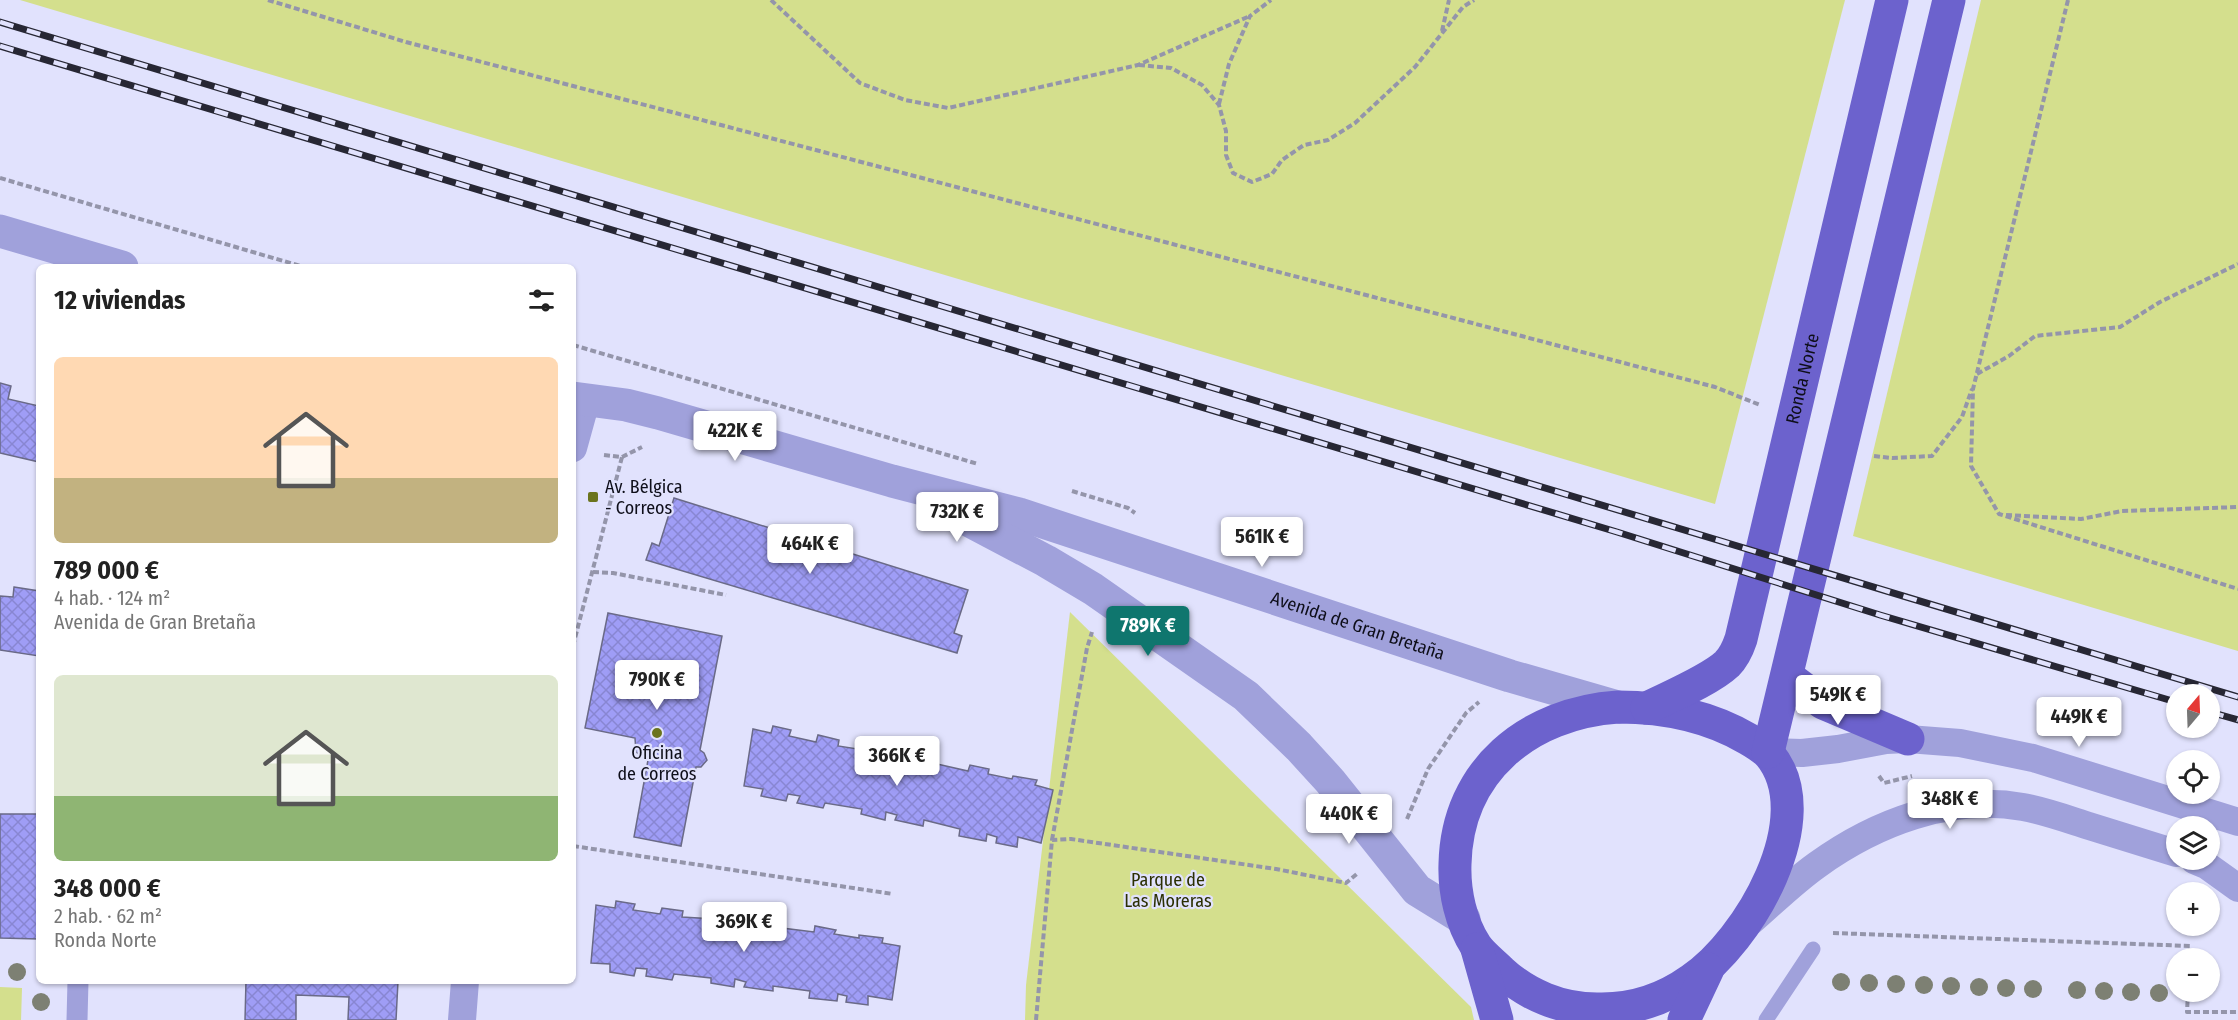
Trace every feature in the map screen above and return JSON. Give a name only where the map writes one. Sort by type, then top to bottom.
[{"type":"main road","name":"Ronda Norte","points":[[1633,708],[1682,691],[1726,665],[1737,650],[1892,0]]},
{"type":"main road","points":[[1768,752],[1948,0]]},
{"type":"main road","points":[[1787,676],[1823,703],[1908,739]]},
{"type":"main road","points":[[1470,934],[1506,975],[1532,994],[1559,1004],[1584,1008],[1617,1008],[1655,999],[1692,980],[1708,967],[1744,927],[1780,853],[1786,826],[1784,791],[1775,764],[1768,752],[1731,729],[1714,723],[1690,716],[1633,708],[1589,709],[1574,713],[1540,727],[1509,748],[1476,786],[1462,815],[1456,846],[1455,876],[1470,934],[1497,1020]]},
{"type":"main road","points":[[1684,1020],[1708,967]]},
{"type":"street","points":[[0,231],[112,264]]},
{"type":"street","name":"Avenida de Gran Bretaña","points":[[579,399],[626,405],[658,413],[892,481],[1018,514],[1510,676],[1633,708]]},
{"type":"street","points":[[576,424],[579,399]]},
{"type":"street","name":"Avenida de Gran Bretaña","points":[[892,481],[1070,574],[1246,696],[1299,747],[1359,815],[1417,890],[1470,934]]},
{"type":"street","points":[[1768,752],[1802,753],[1886,740],[1908,739],[1960,743],[2009,752],[2238,822]]},
{"type":"street","points":[[1744,927],[1816,866],[1854,842],[1895,822],[1950,807],[1987,804],[2023,807],[2166,850]]},
{"type":"street","points":[[2214,870],[2238,888]]},
{"type":"street","points":[[76,1020],[78,984]]},
{"type":"street","points":[[462,1020],[465,984]]},
{"type":"lane","points":[[1766,1020],[1813,949]]},
{"type":"path","points":[[268,0],[405,42],[1715,387],[1768,408]]},
{"type":"path","points":[[771,0],[860,83],[905,100],[948,108],[1138,65],[1250,16],[1271,0]]},
{"type":"path","points":[[1442,32],[1449,0]]},
{"type":"path","points":[[1138,65],[1171,68],[1202,85],[1219,105],[1226,131],[1226,155],[1233,173],[1252,182],[1272,174],[1282,160],[1304,146],[1328,140],[1355,123],[1415,67],[1463,7],[1474,0]]},
{"type":"path","points":[[2068,0],[1973,389],[1971,466],[1999,514],[2238,589]]},
{"type":"path","points":[[1219,105],[1229,64],[1250,16]]},
{"type":"path","points":[[0,178],[294,264]]},
{"type":"path","points":[[1841,452],[1892,458],[1932,456],[1962,417],[1976,375],[2009,356],[2036,336],[2120,327],[2160,302],[2238,264]]},
{"type":"path","points":[[604,455],[622,457],[648,446]]},
{"type":"path","points":[[576,635],[622,457]]},
{"type":"path","points":[[1999,514],[2081,519],[2122,512],[2238,507]]},
{"type":"path","points":[[593,572],[613,573],[726,595]]},
{"type":"path","points":[[1036,1020],[1052,840],[1071,839],[1265,867],[1346,883],[1386,851],[1407,818],[1428,769],[1466,713],[1510,676]]},
{"type":"path","points":[[576,846],[893,894]]},
{"type":"path","points":[[1832,933],[2190,946],[2190,948]]},
{"type":"path","points":[[2188,1002],[2187,1012],[2238,1012]]},
{"type":"green space","points":[[20,0],[1845,0],[1715,504]]},
{"type":"green space","points":[[1981,0],[2238,0],[2238,651],[1853,536]]},
{"type":"green space","name":"Parque de Las Moreras","points":[[1070,612],[1471,1007],[1474,1020],[1025,1020],[1026,985]]},
{"type":"green space","points":[[0,987],[22,988],[21,1020],[0,1020]]},
{"type":"building","points":[[0,383],[11,386],[8,399],[36,405],[36,461],[0,453]]},
{"type":"building","points":[[674,498],[968,590],[954,633],[962,636],[957,653],[646,560],[652,543],[659,546]]},
{"type":"building","points":[[14,587],[36,591],[36,656],[0,650],[0,596],[13,597]]},
{"type":"building","name":"Oficina de Correos","points":[[608,613],[722,636],[700,750],[707,760],[701,767],[696,767],[681,846],[634,837],[648,760],[636,752],[635,738],[585,728]]},
{"type":"building","points":[[773,726],[791,730],[789,736],[816,742],[818,735],[839,740],[838,746],[870,751],[872,745],[891,750],[890,754],[912,759],[914,753],[938,758],[937,764],[968,771],[970,765],[989,769],[988,774],[1012,779],[1013,776],[1037,780],[1035,785],[1053,790],[1041,843],[1018,837],[1017,847],[996,843],[997,837],[987,834],[986,841],[959,836],[960,829],[924,820],[923,826],[895,820],[897,815],[886,812],[885,820],[861,814],[862,809],[825,803],[823,808],[797,803],[800,796],[788,794],[786,801],[761,796],[763,789],[744,786],[753,729],[771,733]]},
{"type":"building","points":[[0,814],[36,814],[36,939],[0,938]]},
{"type":"building","points":[[616,901],[635,904],[633,910],[660,914],[662,908],[683,911],[682,917],[715,919],[716,913],[736,917],[735,921],[757,925],[759,919],[783,922],[782,928],[814,932],[815,926],[836,930],[834,934],[859,938],[859,935],[883,938],[882,943],[900,946],[892,1000],[868,996],[868,1005],[846,1002],[847,996],[838,994],[837,1001],[809,998],[810,991],[773,986],[773,991],[744,987],[746,982],[735,979],[734,987],[711,983],[711,978],[674,974],[672,980],[646,976],[647,969],[636,968],[634,976],[610,972],[610,964],[591,963],[596,905],[615,908]]},
{"type":"building","points":[[246,984],[398,984],[396,1020],[348,1020],[349,997],[296,995],[296,1020],[245,1020]]},
{"type":"railway","points":[[0,22],[2238,697]]},
{"type":"railway","points":[[0,46],[1617,532],[1880,615],[2166,699]]},
{"type":"railway","points":[[2220,715],[2238,720]]},
{"type":"place","name":"Av. Bélgica - Correos","points":[[593,497]]},
{"type":"place","name":"Oficina de Correos","points":[[657,733]]}]
